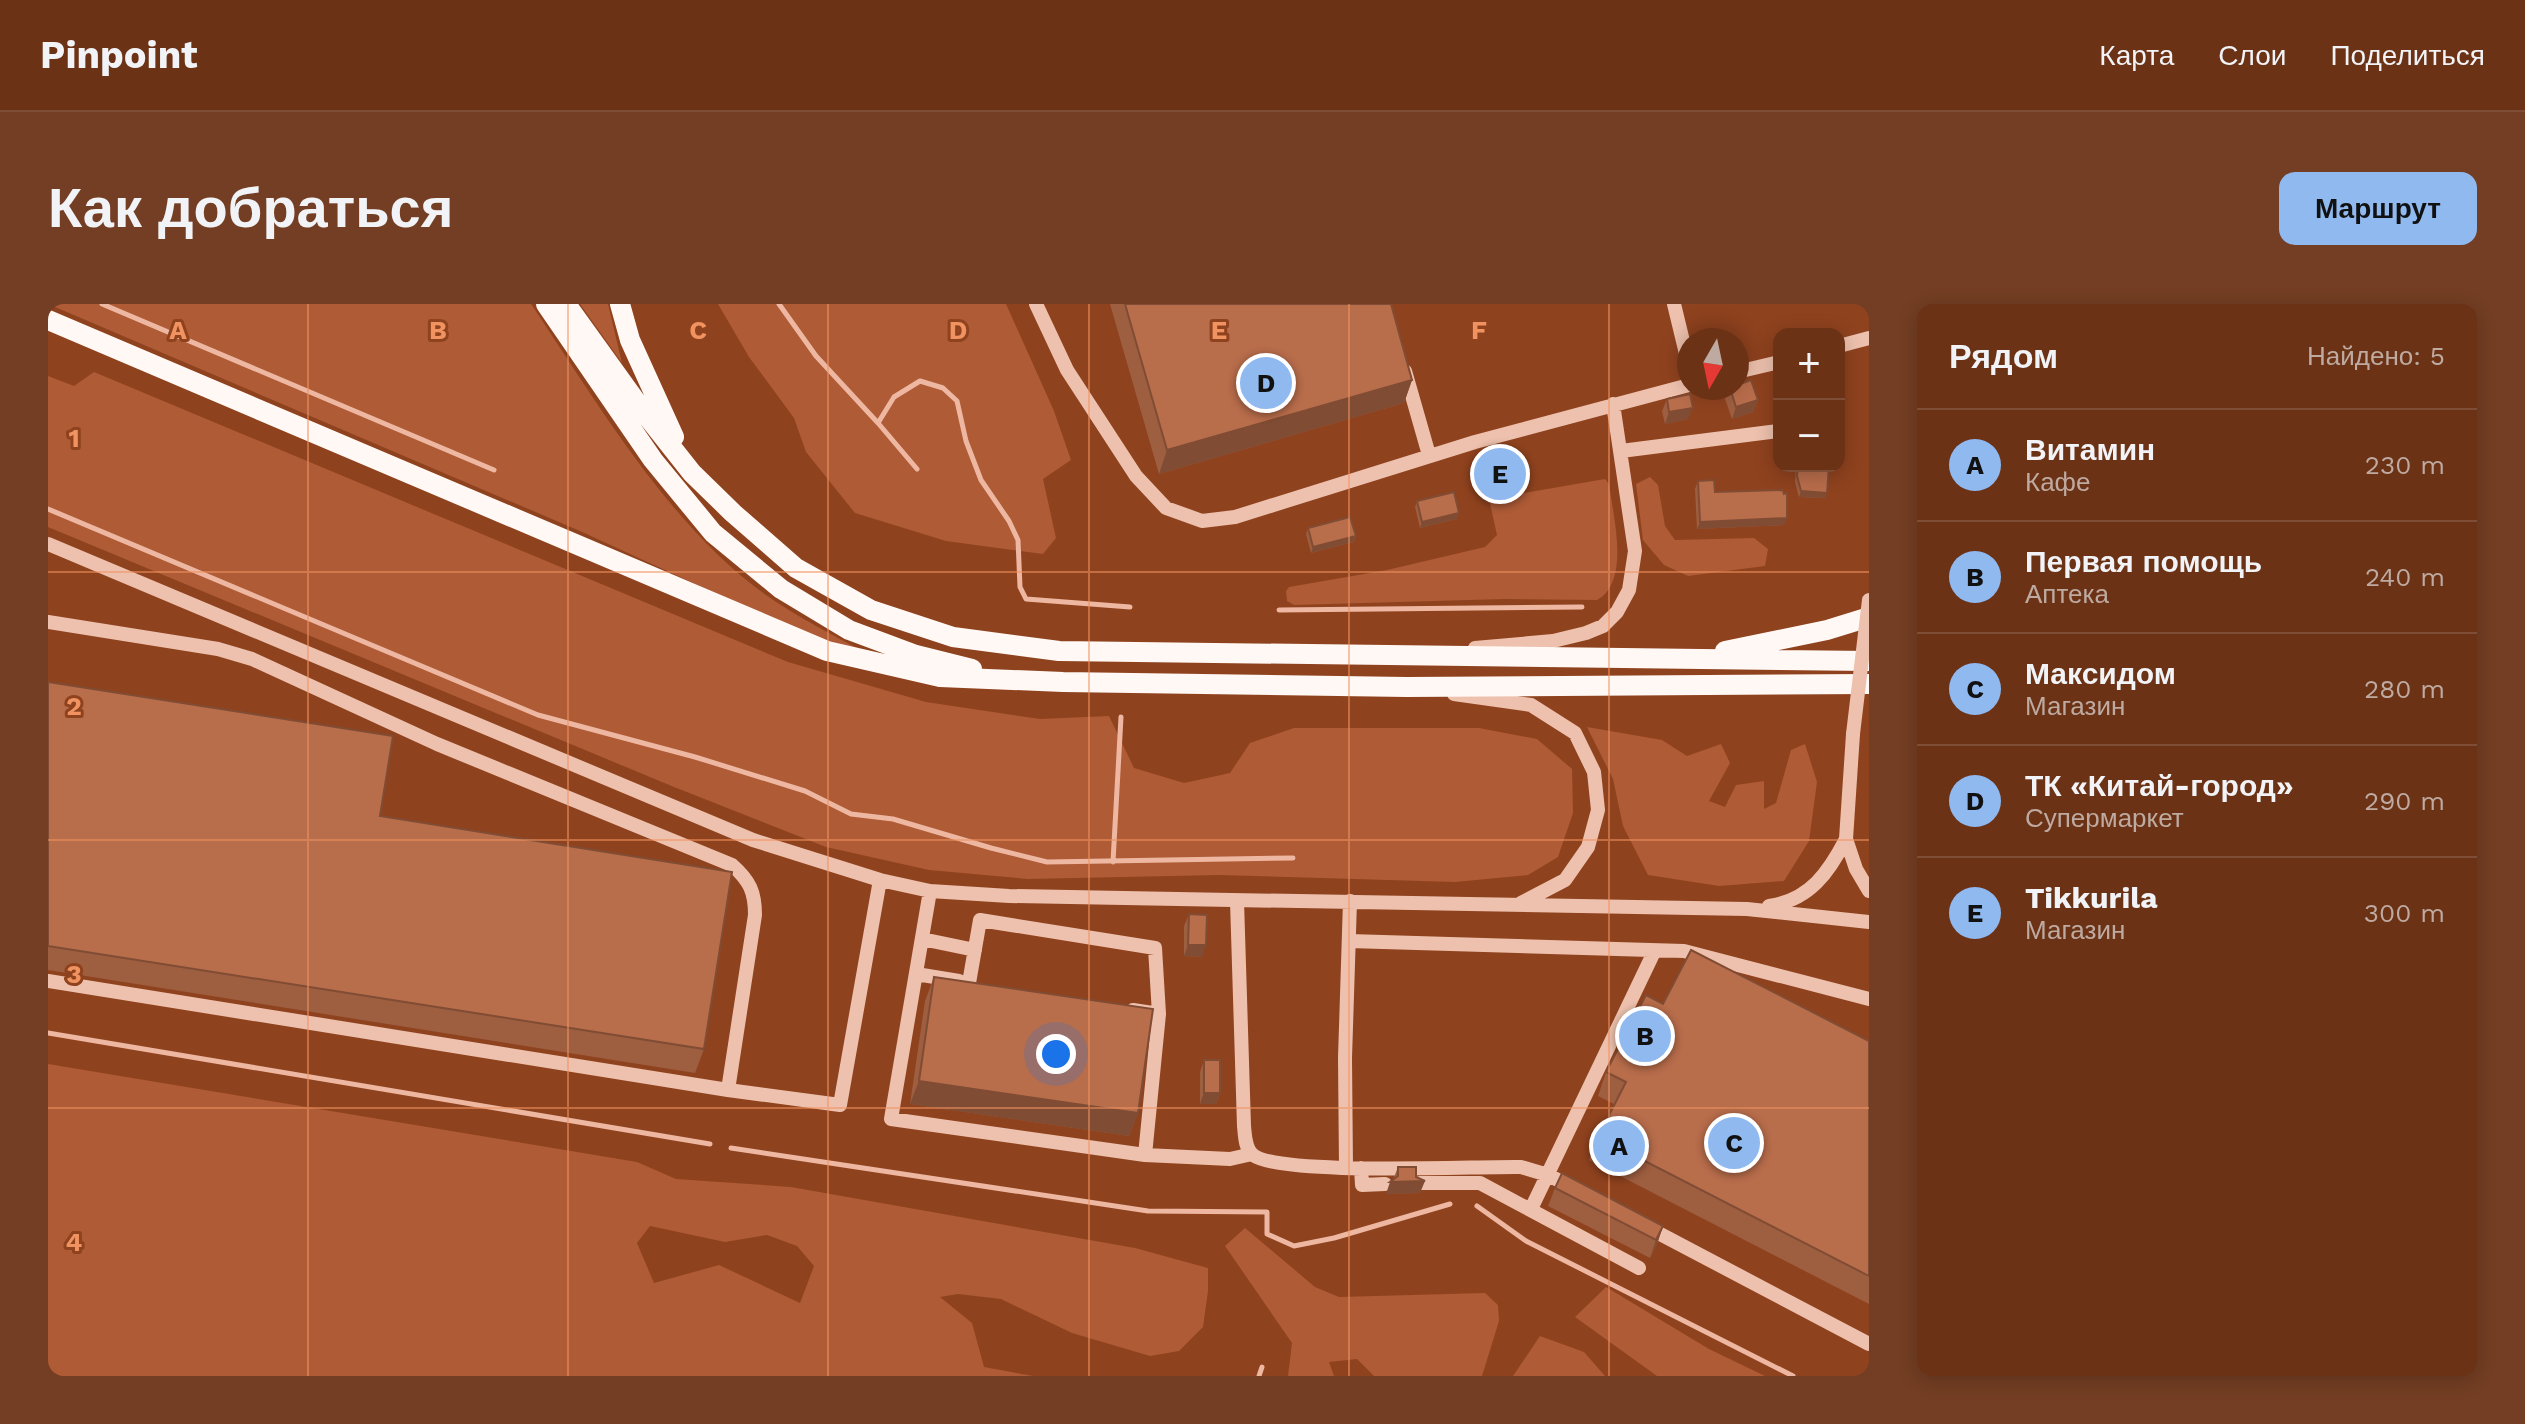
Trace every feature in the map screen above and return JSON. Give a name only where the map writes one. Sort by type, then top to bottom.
[{"type":"main road","points":[[546,304],[653,460],[713,533],[781,589],[849,630],[916,655],[1006,678]]},
{"type":"main road","points":[[566,304],[692,473],[796,568],[871,610],[953,637],[1059,651],[1869,661]]},
{"type":"main road","points":[[620,304],[630,340],[650,389],[692,473]]},
{"type":"main road","points":[[48,320],[827,651],[940,677],[1407,687],[1869,684]]},
{"type":"main road","points":[[1685,660],[1827,630],[1869,617]]},
{"type":"main road","points":[[1832,684],[1869,692]]},
{"type":"street","points":[[1036,304],[1067,370],[1136,476],[1166,508],[1202,521],[1235,517],[1429,455],[1677,388]]},
{"type":"street","points":[[1674,304],[1680,328]]},
{"type":"street","points":[[1845,344],[1869,338]]},
{"type":"street","points":[[1399,349],[1429,455]]},
{"type":"street","points":[[1749,369],[1773,363]]},
{"type":"street","points":[[1397,655],[1553,641],[1603,626],[1617,612],[1629,590],[1635,551],[1613,404]]},
{"type":"street","points":[[1621,451],[1773,432]]},
{"type":"street","points":[[48,544],[753,840],[880,880],[930,891],[1009,896],[1747,909],[1869,922]]},
{"type":"street","points":[[1869,600],[1853,734],[1846,839],[1856,869],[1869,891]]},
{"type":"street","points":[[48,622],[218,649],[252,659],[437,744],[732,865],[748,879],[755,895],[755,915],[728,1090]]},
{"type":"street","points":[[1407,687],[1531,705],[1575,733],[1594,772],[1598,810],[1588,847],[1565,880],[1519,904]]},
{"type":"street","points":[[1747,909],[1783,904],[1809,890],[1830,870],[1846,839]]},
{"type":"street","points":[[48,981],[728,1090],[840,1105],[880,880]]},
{"type":"street","points":[[930,891],[891,1119],[1145,1155],[1230,1159],[1252,1154]]},
{"type":"street","points":[[1237,901],[1244,1126],[1247,1148],[1252,1154],[1276,1164],[1346,1168],[1521,1167],[1548,1175],[1590,1197]]},
{"type":"street","points":[[1346,1168],[1345,1071],[1350,901]]},
{"type":"street","points":[[916,974],[977,984],[975,950],[980,920],[1155,948],[1159,1014],[1145,1155]]},
{"type":"street","points":[[922,939],[975,950]]},
{"type":"street","points":[[1349,941],[1684,951],[1869,999]]},
{"type":"street","points":[[1531,1209],[1654,952]]},
{"type":"street","points":[[1115,1007],[1159,1014]]},
{"type":"street","points":[[1361,1168],[1362,1185],[1385,1184]]},
{"type":"street","points":[[1420,1183],[1480,1183],[1639,1268]]},
{"type":"street","points":[[1632,1219],[1869,1344]]},
{"type":"shaded area","points":[[48,304],[531,304],[637,460],[698,534],[731,567],[766,595],[866,653],[778,622],[580,531]]},
{"type":"shaded area","points":[[580,304],[608,304],[622,363]]},
{"type":"shaded area","points":[[718,304],[1006,304],[1054,411],[1071,460],[1043,479],[1056,538],[1043,554],[946,541],[855,513],[806,452],[794,418],[749,357]]},
{"type":"shaded area","points":[[94,372],[788,662],[926,702],[1040,719],[1109,716],[1134,768],[1184,783],[1230,773],[1250,743],[1294,728],[1479,728],[1537,739],[1572,769],[1573,813],[1558,857],[1528,875],[1455,882],[1219,875],[1028,879],[929,870],[826,847],[48,527],[48,376],[74,386]]},
{"type":"shaded area","points":[[1650,477],[1658,485],[1665,526],[1675,540],[1754,538],[1768,549],[1765,566],[1688,576],[1664,565],[1643,540],[1636,484]]},
{"type":"shaded area","points":[[1605,479],[1609,484],[1614,513],[1617,563],[1607,591],[1597,600],[1505,599],[1294,605],[1287,601],[1286,591],[1289,587],[1387,570],[1485,547],[1497,535],[1489,499]]},
{"type":"shaded area","points":[[1587,727],[1662,740],[1687,756],[1721,744],[1730,763],[1709,801],[1725,807],[1736,785],[1764,781],[1764,809],[1776,803],[1791,750],[1805,744],[1817,782],[1809,841],[1784,881],[1719,886],[1648,875],[1623,826],[1613,779]]},
{"type":"shaded area","points":[[48,1064],[637,1162],[676,1179],[791,1187],[1135,1248],[1208,1268],[1203,1327],[1179,1351],[1150,1356],[1072,1333],[1001,1299],[958,1294],[940,1297],[972,1323],[984,1367],[1033,1376],[48,1376]],"holes":[[[650,1226],[725,1242],[767,1235],[797,1246],[814,1266],[800,1303],[719,1265],[654,1283],[637,1243]]]},
{"type":"shaded area","points":[[1245,1228],[1315,1287],[1339,1297],[1485,1293],[1498,1305],[1499,1321],[1482,1376],[1374,1376],[1357,1359],[1329,1362],[1334,1376],[1288,1376],[1292,1343],[1225,1246]]},
{"type":"shaded area","points":[[1606,1287],[1709,1349],[1765,1376],[1657,1376],[1575,1317]]},
{"type":"shaded area","points":[[1540,1336],[1584,1352],[1605,1376],[1513,1376]]},
{"type":"building","points":[[1125,304],[1391,304],[1412,380],[1167,450]]},
{"type":"building","points":[[1749,381],[1758,400],[1736,407],[1734,400],[1749,400]]},
{"type":"building","points":[[1677,397],[1677,400],[1691,400],[1693,408],[1669,412],[1667,399]]},
{"type":"building","points":[[1513,457],[1516,472],[1491,477],[1488,462]]},
{"type":"building","points":[[1797,472],[1829,472],[1827,493],[1801,491]]},
{"type":"building","points":[[1714,480],[1715,492],[1783,490],[1784,494],[1787,493],[1787,518],[1700,522],[1698,481]]},
{"type":"building","points":[[1454,492],[1459,513],[1422,522],[1417,501]]},
{"type":"building","points":[[1350,517],[1356,536],[1313,547],[1308,528]]},
{"type":"building","points":[[48,682],[393,736],[380,816],[732,872],[704,1049],[48,946]]},
{"type":"building","points":[[1189,914],[1207,915],[1206,945],[1188,945]]},
{"type":"building","points":[[1691,950],[1869,1041],[1869,1276],[1598,1137],[1626,1082],[1606,1072],[1646,995],[1663,1004]]},
{"type":"building","points":[[934,977],[1153,1009],[1138,1113],[919,1081]]},
{"type":"building","points":[[1204,1060],[1220,1060],[1220,1093],[1204,1093]]},
{"type":"building","points":[[1398,1167],[1416,1167],[1416,1177],[1425,1181],[1390,1182],[1398,1176]]},
{"type":"building","points":[[1562,1173],[1663,1226],[1656,1240],[1555,1188]]},
{"type":"waterway","points":[[102,304],[494,470]]},
{"type":"waterway","points":[[779,304],[816,356],[878,423],[894,397],[920,381],[943,388],[957,401],[966,441],[981,480],[1018,540],[1020,587],[1026,599],[1130,607]]},
{"type":"waterway","points":[[878,423],[917,469]]},
{"type":"waterway","points":[[48,509],[538,715],[695,757],[805,791],[851,814],[893,819],[1047,862],[1293,858]]},
{"type":"waterway","points":[[1279,610],[1582,607]]},
{"type":"waterway","points":[[1113,862],[1121,717]]},
{"type":"waterway","points":[[48,1033],[710,1144]]},
{"type":"waterway","points":[[731,1148],[1148,1211],[1267,1212],[1267,1234],[1294,1246],[1334,1238],[1450,1204]]},
{"type":"waterway","points":[[1477,1206],[1526,1241],[1793,1376]]},
{"type":"waterway","points":[[1259,1376],[1262,1367]]},
{"type":"place","name":"ТК «Китай-город»","points":[[1266,383]]},
{"type":"place","name":"Tikkurila","points":[[1500,474]]},
{"type":"place","name":"Первая помощь","points":[[1645,1036]]},
{"type":"place","name":"Максидом","points":[[1734,1143]]},
{"type":"place","name":"Витамин","points":[[1619,1146]]}]
